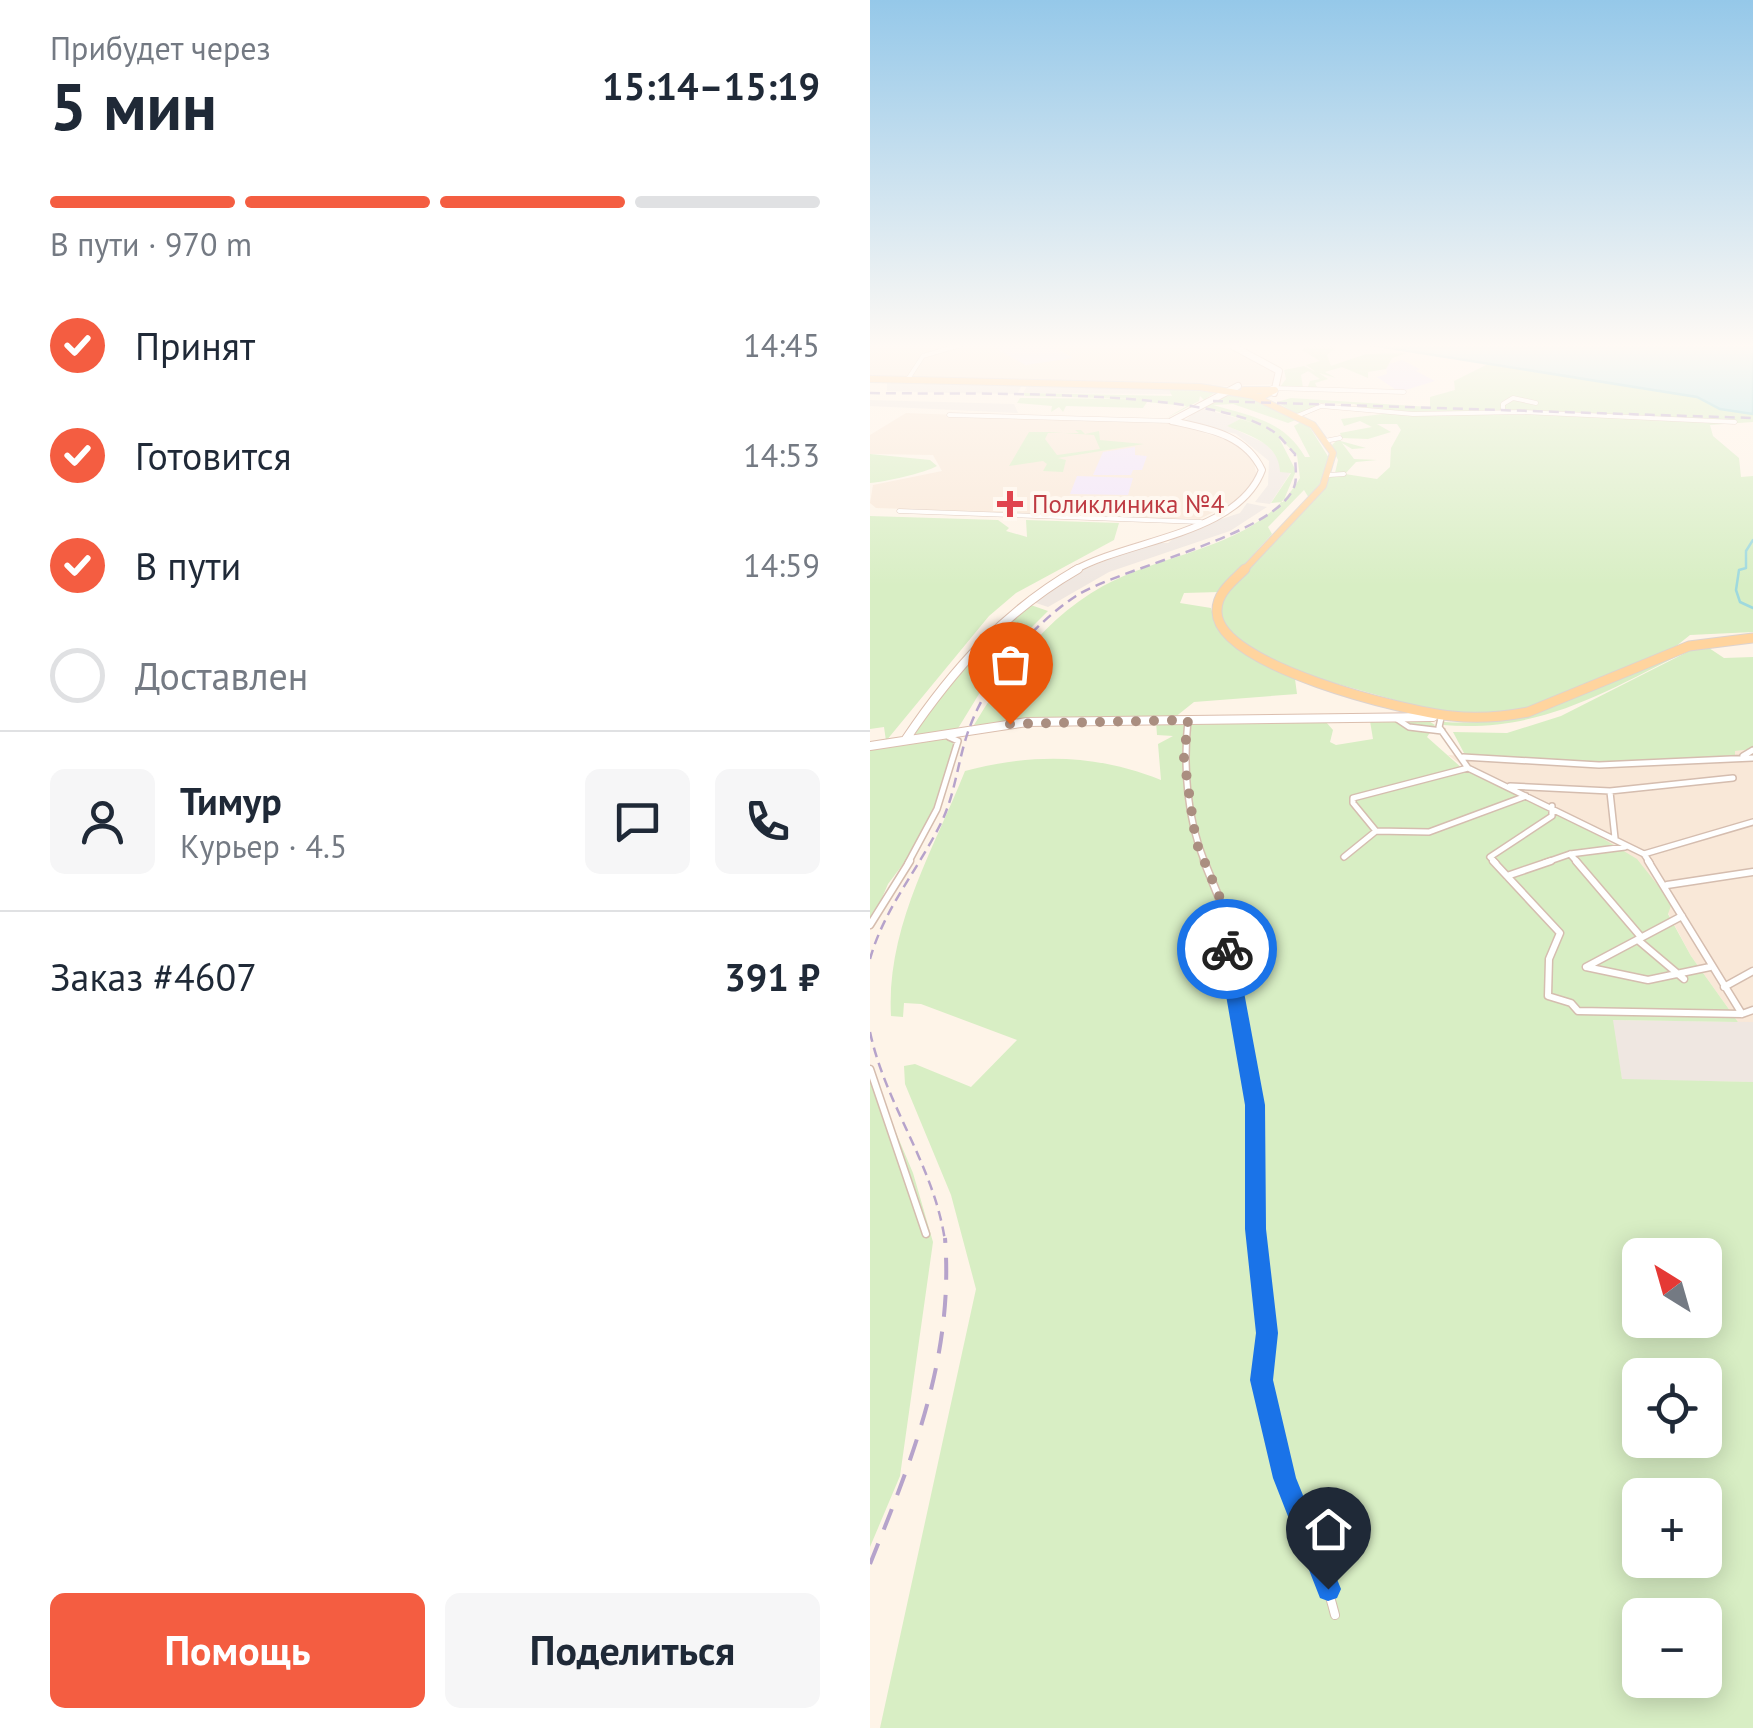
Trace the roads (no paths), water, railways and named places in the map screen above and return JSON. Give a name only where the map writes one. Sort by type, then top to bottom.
[{"type":"main road","points":[[1312,425],[1333,453],[1329,475],[1310,501],[1222,593],[1215,612],[1218,624],[1234,643],[1270,664],[1437,717],[1474,721],[1513,717],[1577,695],[1685,644],[1753,638]]},
{"type":"street","points":[[906,740],[985,636],[1018,605],[1080,566],[1244,502],[1259,484],[1260,464],[1240,442],[1184,425]]},
{"type":"street","points":[[1326,440],[1340,438]]},
{"type":"street","points":[[1329,475],[1344,474]]},
{"type":"street","points":[[899,511],[1201,522]]},
{"type":"street","points":[[870,746],[1027,722],[1437,717],[1468,768],[1644,854],[1742,1014]]},
{"type":"street","points":[[1396,718],[1409,727],[1442,731]]},
{"type":"street","points":[[1188,720],[1184,758],[1196,842],[1220,898],[1236,982],[1240,1038],[1253,1082],[1256,1229],[1267,1333],[1262,1380],[1268,1418],[1284,1478],[1322,1564],[1335,1615]]},
{"type":"street","points":[[870,926],[889,887],[927,832],[952,776],[957,739],[928,736]]},
{"type":"street","points":[[1743,756],[1753,750]]},
{"type":"street","points":[[1460,757],[1599,765],[1753,758]]},
{"type":"street","points":[[1376,831],[1353,798],[1468,768]]},
{"type":"street","points":[[1502,785],[1610,790],[1734,778]]},
{"type":"street","points":[[1610,790],[1615,838]]},
{"type":"street","points":[[1344,857],[1376,831],[1430,832],[1527,796]]},
{"type":"street","points":[[1552,806],[1552,816],[1490,857],[1560,933],[1548,959],[1548,996],[1571,1003],[1578,1011],[1742,1014],[1753,1010]]},
{"type":"street","points":[[1644,854],[1753,822]]},
{"type":"street","points":[[1508,876],[1570,854],[1629,846]]},
{"type":"street","points":[[1570,854],[1640,939],[1684,978]]},
{"type":"street","points":[[1667,886],[1753,872]]},
{"type":"street","points":[[1682,916],[1586,967],[1657,982],[1684,978],[1710,967]]},
{"type":"street","points":[[1724,987],[1753,971]]},
{"type":"street","points":[[870,1069],[926,1234]]},
{"type":"waterway","points":[[1753,540],[1746,551],[1746,568],[1739,570],[1736,590],[1740,602],[1753,608]]},
{"type":"railway","points":[[870,959],[892,907],[945,815],[974,717],[996,677],[1025,640],[1076,596],[1232,534],[1284,502],[1295,484],[1295,454],[1274,432],[1258,425]]},
{"type":"railway","points":[[870,1032],[887,1085],[931,1187],[945,1241]]},
{"type":"railway","points":[[870,1564],[915,1445],[937,1365],[946,1281],[945,1238]]},
{"type":"place","name":"Поликлиника №4","points":[[1010,504]]}]
